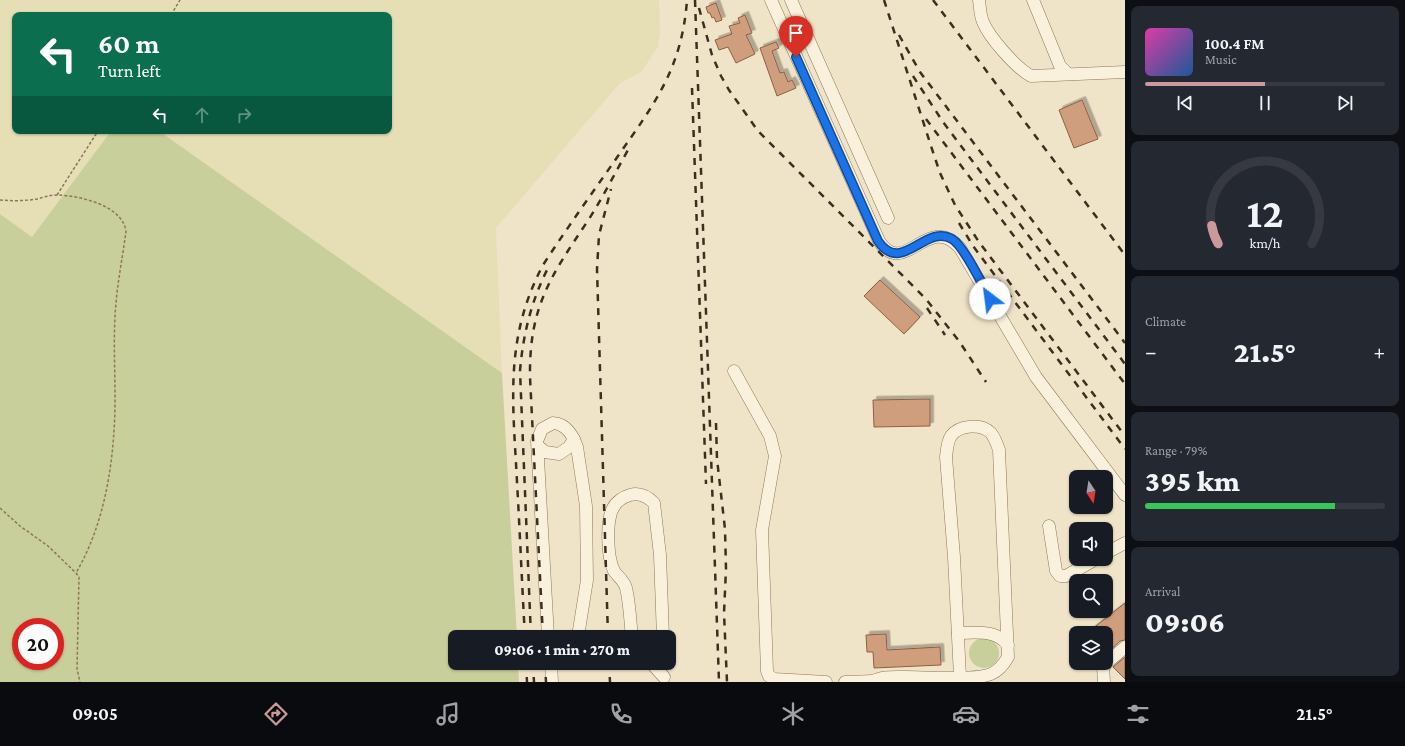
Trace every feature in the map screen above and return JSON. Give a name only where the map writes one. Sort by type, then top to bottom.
[{"type":"lane","points":[[771,0],[878,241],[884,250],[894,254],[903,252],[934,236],[946,236],[954,240],[1036,377],[1125,495]]},
{"type":"lane","points":[[791,0],[888,218]]},
{"type":"lane","points":[[979,0],[982,21],[986,28],[1021,71],[1031,76],[1125,72]]},
{"type":"lane","points":[[1033,0],[1060,66],[1068,74]]},
{"type":"lane","points":[[734,371],[770,436],[775,456],[762,530],[766,671],[769,676],[774,679],[826,682]]},
{"type":"lane","points":[[548,630],[538,446],[539,434],[542,429],[553,423],[565,427],[574,439],[577,447],[586,506],[587,572],[579,630]]},
{"type":"lane","points":[[845,682],[873,681],[889,677],[960,677],[979,677],[991,674],[998,669],[1008,657],[999,450],[990,432],[982,428],[971,427],[960,429],[952,436],[947,446],[946,457],[960,677]]},
{"type":"lane","points":[[538,446],[545,452],[559,454],[569,447],[574,439]]},
{"type":"lane","points":[[631,630],[626,588],[622,579],[614,571],[609,555],[608,540],[611,514],[614,506],[621,499],[630,495],[640,494],[649,498],[654,504],[660,555],[663,630]]},
{"type":"lane","points":[[1049,526],[1056,571],[1060,576],[1066,576],[1084,566]]},
{"type":"lane","points":[[1113,549],[1125,543]]},
{"type":"lane","points":[[958,633],[993,634],[1002,638],[1008,645]]},
{"type":"lane","points":[[1104,682],[1103,666],[1125,647]]},
{"type":"lane","points":[[551,670],[552,682]]},
{"type":"lane","points":[[657,670],[664,679]]},
{"type":"path","points":[[173,12],[180,0]]},
{"type":"path","points":[[57,195],[96,134]]},
{"type":"path","points":[[0,200],[22,200],[57,195],[88,201],[110,210],[122,219],[126,231],[116,303],[114,431],[108,473],[99,522],[92,543],[76,573]]},
{"type":"path","points":[[0,508],[20,526],[48,546],[76,573],[79,582],[77,669],[80,682]]},
{"type":"shaded area","points":[[0,0],[659,0],[660,31],[658,47],[641,72],[620,83],[496,228],[502,373],[163,134],[392,134],[392,12],[12,12],[12,134],[109,134],[32,237],[0,214]]},
{"type":"green space","points":[[109,134],[163,134],[502,373],[517,630],[448,630],[448,670],[518,670],[519,682],[0,682],[0,214],[32,237]]},
{"type":"green space","points":[[984,638],[995,642],[999,653],[995,664],[984,668],[973,664],[969,653],[973,642]]},
{"type":"building","points":[[716,3],[722,20],[716,22],[714,17],[712,18],[710,13],[708,13],[706,7]]},
{"type":"building","points":[[745,15],[752,33],[746,35],[755,54],[736,63],[728,47],[719,50],[715,40],[732,34],[729,26],[740,23],[738,18]]},
{"type":"building","points":[[776,42],[779,48],[772,51],[780,73],[784,72],[788,82],[792,80],[796,88],[777,96],[760,48]]},
{"type":"building","points":[[1082,100],[1098,139],[1074,148],[1059,110]]},
{"type":"building","points":[[880,280],[920,317],[904,334],[864,296]]},
{"type":"building","points":[[930,399],[930,426],[874,427],[873,400]]},
{"type":"building","points":[[1125,603],[1125,640],[1120,641],[1113,648],[1113,626],[1096,626],[1106,618],[1113,618],[1113,612]]},
{"type":"building","points":[[886,634],[887,650],[940,647],[941,665],[874,668],[873,652],[867,652],[866,635]]},
{"type":"building","points":[[1125,657],[1125,679],[1113,667]]},
{"type":"railway","points":[[525,630],[513,398],[514,371],[522,319],[531,292],[543,265],[644,119],[664,84],[673,65],[679,46],[687,0]]},
{"type":"railway","points":[[695,0],[719,682]]},
{"type":"railway","points":[[884,0],[940,173],[955,205],[979,242],[1125,436]]},
{"type":"railway","points":[[933,0],[1125,255]]},
{"type":"railway","points":[[699,8],[712,55],[721,76],[758,131],[926,299],[959,341],[986,382]]},
{"type":"railway","points":[[899,35],[920,72],[1125,343]]},
{"type":"railway","points":[[913,76],[943,122],[1125,364]]},
{"type":"railway","points":[[692,88],[706,484]]},
{"type":"railway","points":[[926,119],[1125,384]]},
{"type":"railway","points":[[543,630],[530,377],[533,330],[538,311],[553,275],[594,211],[628,150]]},
{"type":"railway","points":[[608,630],[597,269],[599,235],[611,189]]},
{"type":"railway","points":[[959,223],[973,246],[1125,449]]},
{"type":"railway","points":[[531,630],[520,371],[523,345],[532,307],[547,270]]},
{"type":"railway","points":[[927,308],[945,335]]},
{"type":"railway","points":[[716,423],[717,459],[725,529],[726,569],[724,613],[727,682]]},
{"type":"railway","points":[[526,670],[527,682]]},
{"type":"railway","points":[[533,670],[534,682]]},
{"type":"railway","points":[[545,670],[546,682]]},
{"type":"railway","points":[[609,670],[610,682]]},
{"type":"route","points":[[796,57],[878,241],[884,250],[894,254],[903,252],[934,236],[946,236],[954,240],[960,248],[990,299]]}]
